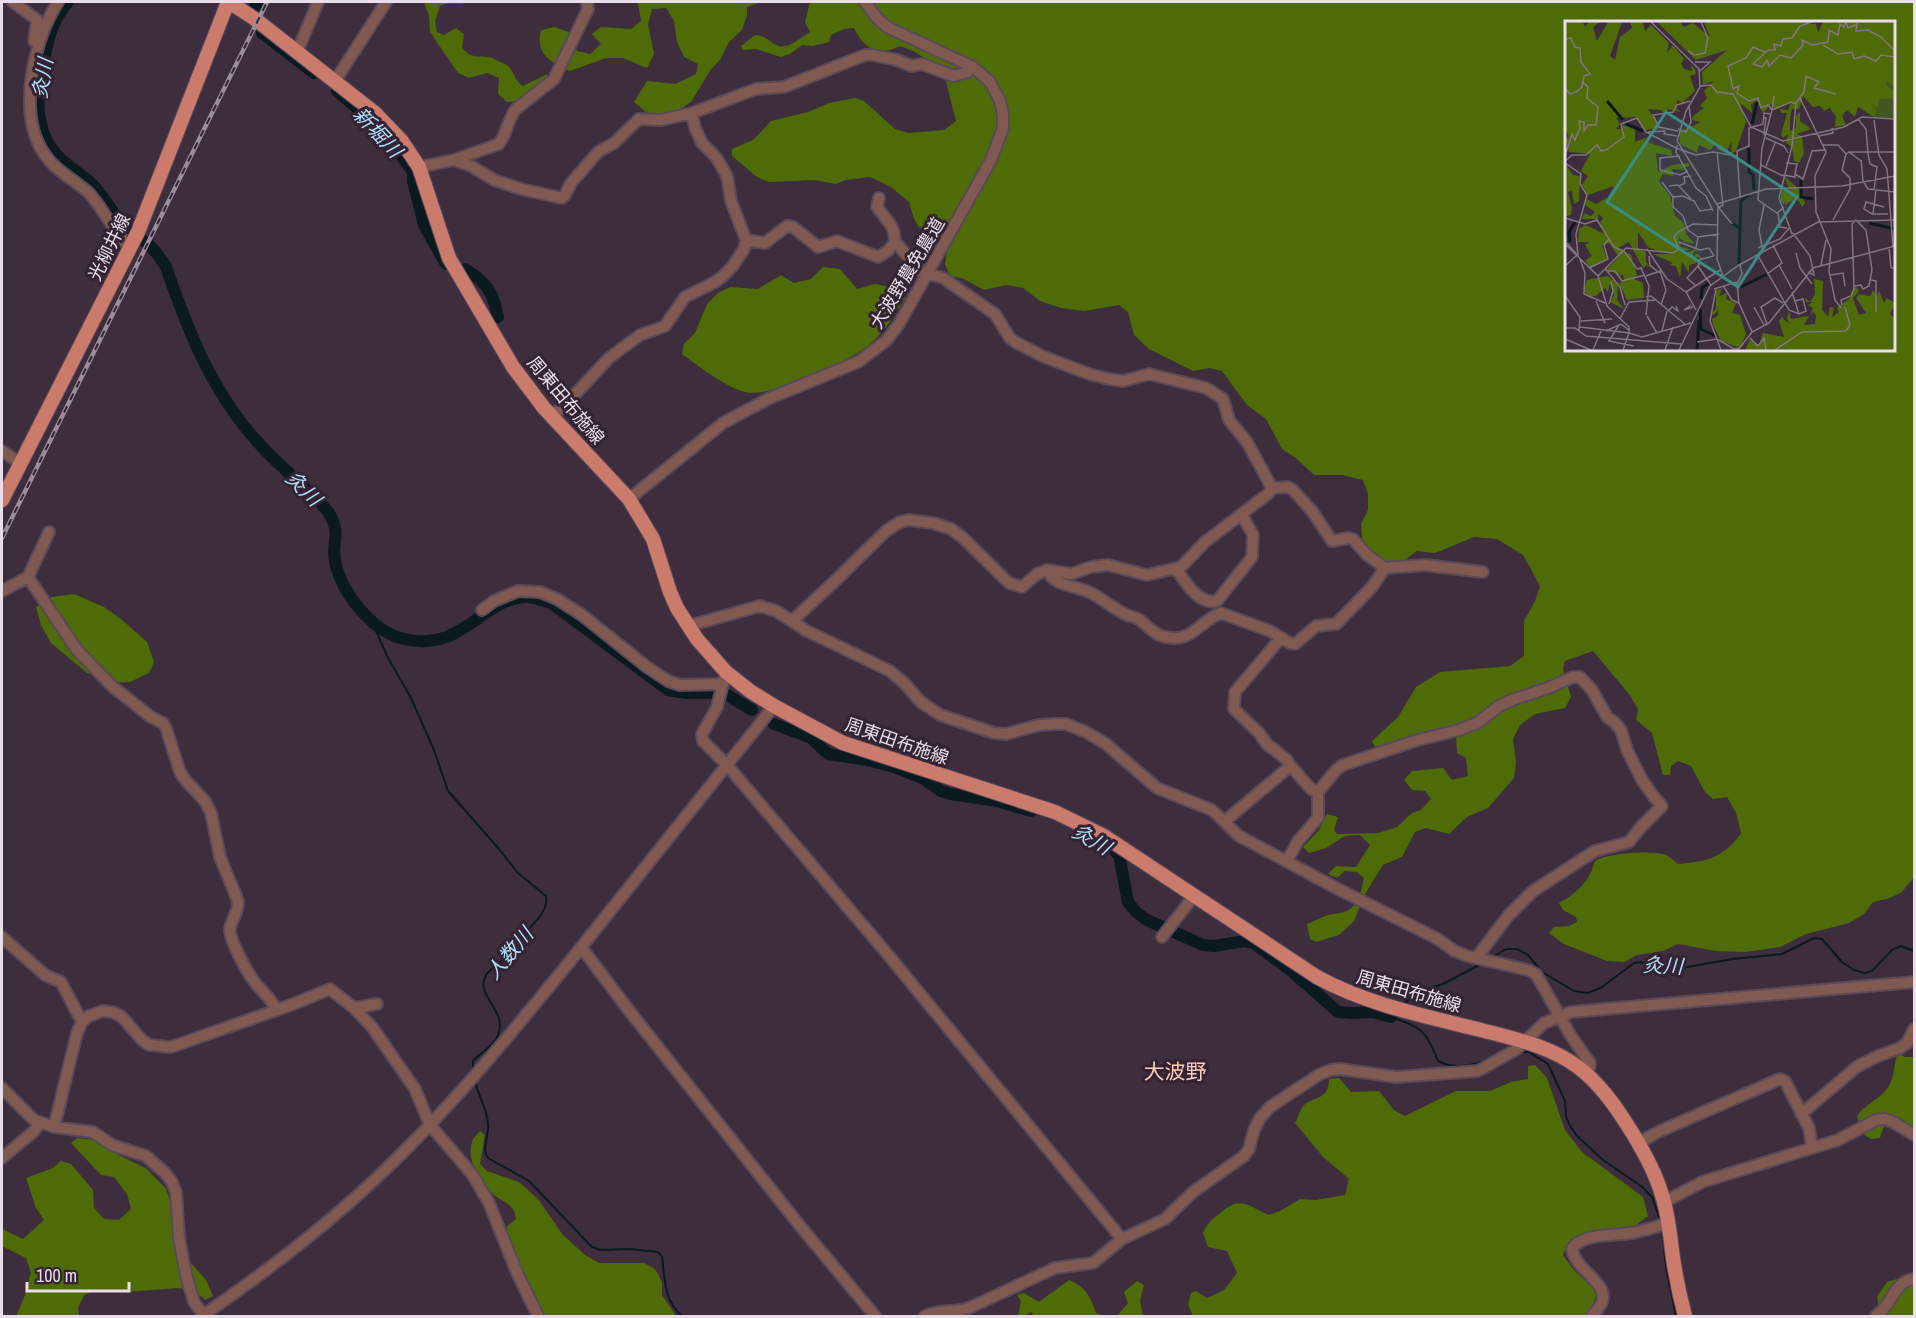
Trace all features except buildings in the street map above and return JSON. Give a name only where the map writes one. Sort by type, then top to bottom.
[{"type":"main road","name":"周東田布施線","points":[[228,2],[255,19],[335,81],[391,128],[401,140],[419,167],[449,258],[513,367],[551,416],[629,499],[653,539],[670,592],[688,626],[723,681],[750,691],[843,743],[1070,818],[1104,836],[1317,977],[1347,993],[1399,1009],[1526,1041],[1559,1055],[1588,1075],[1611,1102],[1650,1163],[1664,1202],[1664,1224],[1685,1317]]},
{"type":"main road","name":"光柳井線","points":[[2,500],[134,240],[228,2]]},
{"type":"street","points":[[13,2],[37,20],[31,108],[35,131],[43,152],[59,170],[87,192],[122,240],[134,240]]},
{"type":"street","points":[[33,71],[46,22],[58,2]]},
{"type":"street","points":[[297,52],[318,2]]},
{"type":"street","points":[[335,81],[386,2]]},
{"type":"street","points":[[419,167],[454,160],[499,144],[516,109],[554,79],[588,9],[587,2]]},
{"type":"street","name":"大波野農免農道","points":[[629,499],[723,423],[739,413],[770,398],[843,370],[873,352],[886,341],[899,324],[991,160],[1003,128],[1003,115],[996,92],[990,82],[972,67],[887,27],[865,2]]},
{"type":"street","points":[[454,160],[471,166],[494,180],[562,198],[571,183],[598,152],[614,143],[639,119],[661,120],[692,113],[756,89],[784,87],[865,56],[872,55],[897,60],[911,66],[922,64],[953,76],[968,72],[972,67]]},
{"type":"street","points":[[551,416],[565,405],[609,358],[640,335],[665,326],[685,297],[723,276],[739,257],[746,240],[731,201],[727,176],[716,157],[702,143],[695,128],[692,113]]},
{"type":"street","points":[[746,240],[765,243],[787,226],[793,227],[818,247],[837,241],[878,257],[888,251],[894,243],[896,234],[894,228],[877,207],[879,198]]},
{"type":"street","points":[[894,243],[920,271],[943,278],[995,314],[1017,343],[1050,360],[1109,379],[1123,381],[1149,374],[1206,388],[1219,395],[1223,399],[1229,420],[1247,442],[1272,488]]},
{"type":"street","points":[[2,451],[20,463]]},
{"type":"street","points":[[1272,488],[1288,487],[1293,490],[1322,524],[1329,538],[1337,541],[1353,539],[1366,554],[1385,568],[1425,565],[1483,572]]},
{"type":"street","points":[[792,621],[852,566],[877,538],[900,522],[918,520],[951,529],[1009,583],[1022,587],[1037,574],[1047,570],[1071,574],[1091,567],[1108,565],[1147,575],[1176,569],[1187,562],[1204,542],[1242,515],[1272,488]]},
{"type":"street","points":[[1176,569],[1200,599],[1218,601],[1252,557],[1253,535],[1242,515]]},
{"type":"street","points":[[2,591],[28,577],[49,532]]},
{"type":"street","points":[[1047,570],[1061,584],[1078,587],[1092,593],[1127,615],[1139,619],[1148,629],[1163,636],[1179,638],[1185,636],[1221,613],[1270,631],[1295,644],[1316,626],[1336,624],[1372,587],[1385,568]]},
{"type":"street","points":[[28,577],[77,650],[113,687],[151,717],[163,723],[166,728],[180,772],[205,801],[211,813],[220,857],[238,901],[238,909],[230,932],[233,942],[254,981],[273,1003],[276,1010]]},
{"type":"street","points":[[482,610],[494,601],[518,591],[540,592],[576,611],[668,681],[680,686],[723,681],[719,698],[701,738],[727,765],[876,941],[1122,1239]]},
{"type":"street","points":[[688,626],[755,606],[776,610],[807,631],[890,671],[921,702],[940,716],[994,734],[1017,732],[1040,725],[1066,724],[1086,732],[1106,744],[1157,788],[1212,810],[1239,836],[1436,938],[1455,951],[1536,974],[1571,1036],[1590,1063],[1588,1075]]},
{"type":"street","points":[[1281,638],[1235,692],[1234,709],[1311,789],[1318,792]]},
{"type":"street","points":[[1287,861],[1298,841],[1318,818],[1318,792],[1343,765],[1418,740],[1459,730],[1479,722],[1499,706],[1512,700],[1573,677],[1580,677],[1592,690],[1607,717],[1621,730],[1627,750],[1642,780],[1662,806],[1629,842],[1596,850],[1533,891],[1508,916],[1482,959]]},
{"type":"street","points":[[2,1088],[34,1120],[54,1127],[93,1132],[112,1145],[146,1156],[172,1182],[176,1192],[182,1258],[194,1302],[203,1316],[255,1279],[322,1226],[379,1176],[430,1125],[495,1053],[774,706]]},
{"type":"street","points":[[1225,821],[1288,768],[1289,764]]},
{"type":"street","points":[[1163,936],[1194,896]]},
{"type":"street","points":[[2,937],[45,975],[60,982],[82,1022]]},
{"type":"street","points":[[581,947],[634,1017],[875,1317]]},
{"type":"street","points":[[925,1317],[935,1311],[960,1311],[969,1308],[1055,1268],[1093,1263],[1122,1239],[1165,1219],[1193,1192],[1244,1156],[1249,1149],[1257,1124],[1270,1107],[1320,1074],[1331,1070],[1340,1069],[1396,1077],[1478,1071],[1526,1041],[1544,1023],[1571,1012],[1914,981]]},
{"type":"street","points":[[54,1127],[77,1033],[82,1022],[96,1013],[112,1012],[121,1016],[149,1045],[171,1047],[193,1041],[330,989],[354,1008],[372,1027],[415,1089],[430,1125],[461,1159],[489,1203],[538,1317]]},
{"type":"street","points":[[354,1008],[378,1004]]},
{"type":"street","points":[[1802,1114],[1858,1066],[1907,1043],[1914,1029]]},
{"type":"street","points":[[1638,1143],[1660,1131],[1780,1079],[1785,1081],[1809,1128],[1812,1147]]},
{"type":"street","points":[[1664,1202],[1702,1182],[1838,1140],[1866,1125],[1884,1119],[1914,1135]]},
{"type":"street","points":[[2,1158],[33,1132],[40,1123]]},
{"type":"street","points":[[1592,1317],[1601,1304],[1603,1296],[1600,1289],[1572,1255],[1575,1243],[1664,1224]]},
{"type":"street","points":[[1876,1317],[1891,1299],[1894,1290],[1914,1279]]},
{"type":"green space","points":[[424,2],[468,2],[440,6],[435,22],[437,32],[444,35],[456,28],[464,34],[462,48],[466,52],[473,56],[492,58],[506,65],[523,86],[547,74],[548,81],[519,101],[507,102],[498,94],[499,78],[487,73],[469,78],[458,73],[430,32],[429,16]]},
{"type":"green space","points":[[635,2],[761,2],[747,7],[742,30],[729,42],[720,60],[711,69],[691,102],[675,113],[660,114],[647,113],[634,102],[647,81],[675,84],[696,74],[698,64],[684,57],[677,42],[674,21],[666,8],[652,9],[648,24],[654,54],[647,68],[623,58],[606,58],[570,71],[550,60],[540,45],[541,30],[554,27],[569,32],[577,51],[590,54],[601,44],[592,34],[601,27],[631,29],[641,21],[638,4]]},
{"type":"green space","points":[[810,2],[1914,2],[1914,877],[1901,893],[1873,902],[1864,914],[1849,923],[1806,934],[1780,947],[1745,952],[1716,951],[1678,944],[1663,951],[1637,955],[1624,962],[1607,961],[1564,944],[1549,933],[1554,927],[1569,926],[1577,922],[1576,917],[1563,910],[1559,903],[1582,886],[1595,861],[1619,854],[1659,853],[1678,864],[1697,862],[1721,853],[1741,833],[1736,813],[1727,797],[1713,799],[1705,792],[1691,766],[1678,761],[1671,766],[1670,775],[1663,775],[1652,733],[1636,720],[1638,709],[1629,694],[1593,651],[1565,661],[1563,669],[1571,697],[1565,708],[1535,714],[1520,725],[1513,739],[1516,762],[1514,778],[1488,808],[1467,817],[1449,834],[1426,828],[1415,832],[1402,857],[1383,865],[1365,894],[1354,921],[1339,935],[1316,942],[1310,939],[1307,924],[1342,913],[1352,907],[1356,903],[1364,878],[1357,872],[1345,871],[1337,878],[1328,874],[1336,866],[1356,867],[1370,845],[1360,835],[1345,836],[1326,848],[1309,853],[1303,847],[1319,830],[1327,814],[1338,817],[1334,830],[1337,834],[1378,833],[1397,827],[1412,813],[1421,810],[1431,799],[1425,791],[1412,790],[1404,780],[1412,771],[1443,768],[1452,780],[1468,776],[1466,758],[1457,753],[1456,736],[1450,729],[1418,734],[1385,746],[1375,747],[1372,741],[1398,717],[1416,687],[1440,672],[1510,666],[1524,656],[1524,621],[1540,586],[1523,555],[1497,539],[1474,537],[1435,553],[1417,551],[1402,562],[1384,561],[1363,549],[1361,524],[1368,510],[1368,494],[1363,480],[1342,475],[1314,475],[1296,458],[1282,449],[1266,419],[1247,405],[1222,371],[1209,368],[1193,371],[1149,349],[1134,335],[1128,312],[1119,305],[1084,311],[1061,308],[1040,301],[1023,288],[1006,285],[984,290],[962,278],[950,276],[945,264],[947,251],[918,226],[909,202],[891,187],[870,177],[846,180],[836,184],[814,180],[769,182],[757,177],[732,156],[732,149],[753,140],[771,121],[808,112],[829,103],[855,98],[864,101],[895,129],[908,133],[944,130],[956,121],[943,70],[915,52],[900,46],[885,51],[872,49],[862,41],[854,28],[844,29],[831,35],[829,42],[813,46],[802,45],[790,54],[781,57],[756,49],[743,50],[741,46],[755,35],[764,37],[776,45],[785,46],[810,32],[805,22]]},
{"type":"green space","points":[[823,267],[840,269],[857,289],[875,284],[901,289],[905,298],[880,335],[859,352],[809,378],[757,393],[745,392],[729,386],[682,354],[684,344],[695,333],[707,304],[718,293],[730,287],[758,289],[781,275],[794,283],[811,279]]},
{"type":"green space","points":[[74,594],[104,607],[147,642],[154,662],[149,673],[130,682],[112,683],[87,673],[51,643],[41,625],[36,607],[51,597]]},
{"type":"green space","points":[[1898,1053],[1905,1057],[1914,1057],[1914,1132],[1899,1121],[1883,1128],[1880,1138],[1871,1139],[1862,1133],[1857,1116],[1889,1086]]},
{"type":"green space","points":[[1535,1065],[1547,1078],[1565,1130],[1582,1152],[1643,1197],[1648,1216],[1631,1229],[1586,1233],[1568,1243],[1563,1255],[1596,1293],[1587,1316],[1193,1316],[1188,1305],[1191,1293],[1196,1291],[1207,1298],[1224,1290],[1237,1273],[1227,1251],[1208,1247],[1203,1233],[1216,1216],[1226,1208],[1243,1204],[1268,1215],[1300,1199],[1316,1200],[1345,1195],[1349,1179],[1323,1157],[1295,1123],[1304,1105],[1327,1091],[1329,1079],[1339,1078],[1351,1092],[1379,1091],[1394,1110],[1405,1116],[1456,1091],[1490,1091],[1511,1082],[1528,1079],[1528,1066]]},
{"type":"green space","points":[[480,1131],[485,1135],[480,1164],[487,1171],[519,1182],[538,1199],[563,1235],[585,1255],[599,1263],[644,1263],[655,1269],[662,1282],[662,1295],[676,1316],[541,1316],[519,1273],[505,1228],[516,1219],[513,1209],[487,1188],[475,1170],[471,1149],[474,1138]]},
{"type":"green space","points":[[77,1138],[96,1140],[113,1152],[147,1169],[166,1189],[170,1200],[175,1245],[206,1280],[213,1296],[205,1300],[194,1290],[178,1288],[128,1292],[96,1290],[84,1295],[78,1308],[79,1316],[16,1316],[31,1273],[26,1258],[2,1246],[2,1229],[23,1239],[44,1220],[36,1208],[26,1178],[53,1168],[61,1161],[71,1164],[93,1190],[94,1208],[104,1219],[119,1220],[131,1209],[127,1194],[114,1177],[101,1175],[71,1143]]},
{"type":"green space","points":[[1914,1275],[1914,1316],[1880,1316],[1877,1297],[1887,1282]]},
{"type":"green space","points":[[1069,1280],[1079,1285],[1087,1293],[1096,1313],[1105,1316],[1034,1316],[1031,1312],[1025,1316],[1018,1316],[1021,1301],[1017,1295],[1024,1293],[1039,1302]]},
{"type":"green space","points":[[1137,1281],[1144,1285],[1140,1301],[1143,1316],[1117,1316],[1128,1303],[1124,1292]]},
{"type":"waterway","name":"灸川","points":[[68,2],[51,31],[41,77],[38,103],[46,138],[61,159],[95,187],[127,229],[149,245],[160,258],[166,267],[202,358],[225,400],[262,446],[329,513],[336,533],[334,554],[338,573],[351,598],[370,620],[392,635],[425,641],[443,638],[458,632],[498,605],[513,599],[529,597],[551,603],[668,690],[686,693],[724,693],[752,710]]},
{"type":"waterway","name":"新堀川","points":[[255,7],[257,2]]},
{"type":"waterway","name":"新堀川","points":[[262,33],[314,73]]},
{"type":"waterway","name":"新堀川","points":[[337,91],[390,140],[413,172],[413,181],[424,225],[446,264]]},
{"type":"waterway","name":"新堀川","points":[[465,269],[488,288],[498,317]]},
{"type":"waterway","name":"人数川","points":[[372,622],[387,656],[411,698],[434,750],[448,791],[518,873],[546,896],[541,915],[505,958],[486,975],[483,983],[484,990],[496,1012],[500,1029],[494,1042],[473,1061],[473,1073]]},
{"type":"waterway","name":"灸川","points":[[774,724],[811,738],[828,754],[868,760],[894,767],[924,779],[941,791],[997,801],[1031,811]]},
{"type":"waterway","name":"灸川","points":[[1080,831],[1113,849],[1119,855],[1128,902],[1147,920],[1203,945],[1214,946],[1245,941],[1253,943],[1289,969],[1338,1012],[1373,1012],[1391,1017]]},
{"type":"waterway","name":"灸川","points":[[1491,958],[1506,949],[1517,949],[1528,955],[1542,972],[1574,991],[1588,993],[1602,987],[1634,963],[1641,962],[1655,969],[1676,969],[1733,959],[1782,954],[1814,938],[1822,939],[1842,962],[1854,970],[1865,973],[1872,971],[1892,950],[1901,946],[1914,951]]},
{"type":"waterway","name":"灸川","points":[[1402,1006],[1417,992],[1443,984],[1481,964]]},
{"type":"waterway","name":"灸川","points":[[1394,1014],[1391,1017],[1410,1024],[1422,1032],[1438,1061],[1444,1064],[1464,1066],[1490,1059]]},
{"type":"waterway","name":"灸川","points":[[1521,1052],[1529,1052],[1548,1064],[1565,1101],[1569,1124],[1577,1136],[1603,1160],[1641,1186],[1652,1197],[1661,1223]]},
{"type":"waterway","name":"人数川","points":[[475,1081],[488,1119],[485,1147],[488,1158],[529,1181],[592,1247],[601,1250],[630,1249],[658,1252],[662,1257],[669,1297],[682,1316]]},
{"type":"waterway","name":"灸川","points":[[1662,1228],[1666,1267],[1676,1316]]},
{"type":"railway","points":[[2,538],[267,2]]},
{"type":"district","name":"大波野","points":[[1175,1071]]}]
